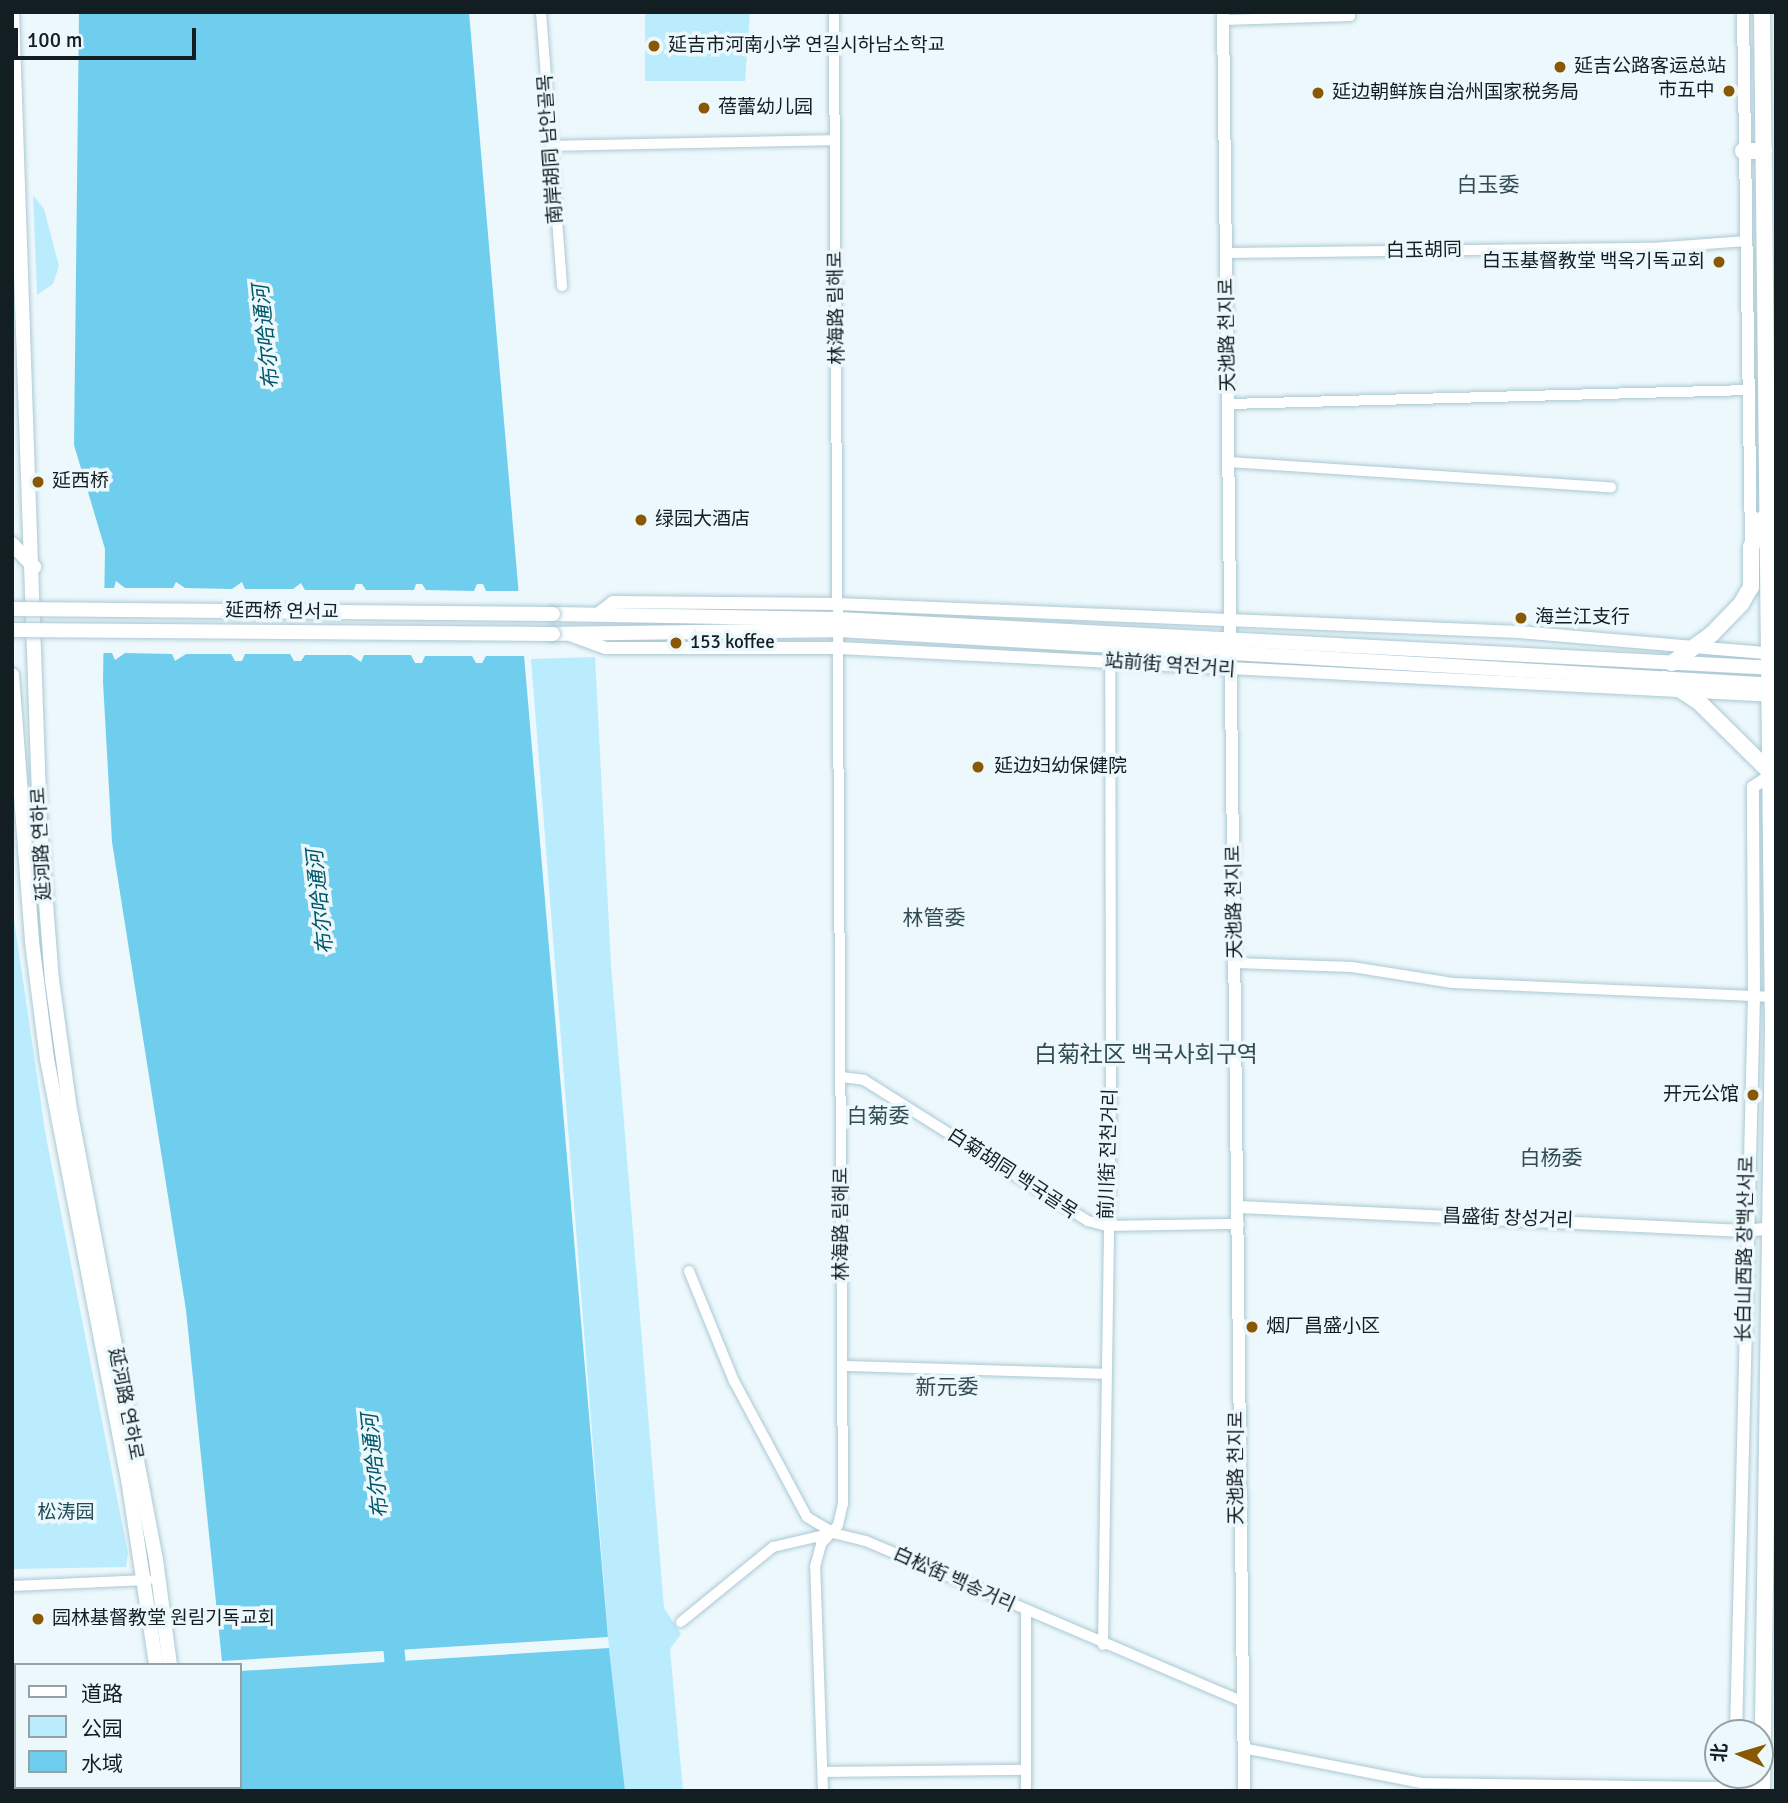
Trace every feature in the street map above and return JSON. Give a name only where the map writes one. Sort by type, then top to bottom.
[{"type":"main road","name":"延河路 연하로","points":[[12,12],[34,567],[36,707],[55,1014],[152,1579],[156,1663]]},
{"type":"main road","name":"长白山西路 장백산서로","points":[[1762,12],[1766,512],[1772,661],[1773,997],[1773,1228],[1763,1719]]},
{"type":"main road","points":[[1744,151],[1764,151]]},
{"type":"main road","points":[[1672,663],[1691,650],[1741,604],[1751,587],[1751,547],[1766,512]]},
{"type":"main road","points":[[12,544],[34,567]]},
{"type":"main road","name":"延西桥 연서교","points":[[12,609],[553,614]]},
{"type":"main road","name":"站前街 역전거리","points":[[553,614],[838,618],[1232,630],[1672,663],[1772,661]]},
{"type":"main road","name":"站前街 역전거리","points":[[559,634],[838,618],[1232,653],[1664,679],[1772,690]]},
{"type":"main road","name":"延西桥 연서교","points":[[12,629],[559,634]]},
{"type":"main road","name":"延河路 연하로","points":[[12,675],[20,804],[52,1094],[170,1663]]},
{"type":"main road","points":[[1664,679],[1689,693],[1772,774]]},
{"type":"main road","points":[[14,700],[36,707]]},
{"type":"main road","points":[[12,779],[20,804]]},
{"type":"street","name":"南岸胡同 남안골목","points":[[541,12],[562,286]]},
{"type":"street","name":"林海路 림해로","points":[[823,1791],[815,1567],[821,1544],[833,1533],[843,1504],[844,1366],[834,12]]},
{"type":"street","points":[[1224,16],[1350,16],[1350,12]]},
{"type":"street","points":[[1743,12],[1751,390],[1751,547]]},
{"type":"street","name":"天池路 천지로","points":[[1224,16],[1244,1791]]},
{"type":"street","points":[[551,146],[835,140]]},
{"type":"street","name":"白玉胡同","points":[[1227,253],[1652,248],[1747,241]]},
{"type":"street","points":[[1229,404],[1751,390]]},
{"type":"street","points":[[1230,462],[1611,486]]},
{"type":"street","name":"站前街 역전거리","points":[[1232,630],[1519,632],[1772,661]]},
{"type":"street","name":"站前街 역전거리","points":[[559,634],[606,648],[839,648],[1232,671],[1513,681],[1689,693],[1772,690]]},
{"type":"street","name":"前川街 전천거리","points":[[1103,1645],[1107,1226],[1111,1096],[1110,662]]},
{"type":"street","name":"长白山西路 장백산서로","points":[[1737,1719],[1745,1231],[1754,995],[1753,787],[1772,774]]},
{"type":"street","points":[[1236,963],[1352,967],[1453,983],[1773,997]]},
{"type":"street","name":"白菊胡同 백국골목","points":[[841,1077],[864,1080],[1080,1217],[1107,1226],[1239,1224]]},
{"type":"street","name":"昌盛街 창성거리","points":[[1239,1207],[1745,1231],[1773,1228]]},
{"type":"street","points":[[690,1271],[734,1381],[807,1517],[833,1533]]},
{"type":"street","points":[[844,1366],[1107,1374]]},
{"type":"street","name":"白松街 백송거리","points":[[681,1622],[773,1547],[833,1533],[866,1541],[1103,1645],[1242,1701]]},
{"type":"street","points":[[12,1586],[152,1579]]},
{"type":"street","points":[[1026,1612],[1026,1791]]},
{"type":"street","points":[[1243,1748],[1422,1783],[1704,1785]]},
{"type":"street","points":[[823,1772],[1026,1770]]},
{"type":"green space","points":[[645,12],[750,12],[745,81],[645,81]]},
{"type":"green space","points":[[33,195],[44,209],[59,266],[53,284],[37,295]]},
{"type":"green space","points":[[595,657],[611,965],[664,1608],[681,1634],[670,1649],[683,1791],[625,1791],[609,1648],[531,659]]},
{"type":"green space","name":"松涛园","points":[[12,906],[46,1137],[128,1553],[126,1567],[12,1569]]},
{"type":"water","points":[[79,12],[469,12],[608,1637],[222,1661],[186,1310],[112,842],[103,682],[105,549],[74,445]]},
{"type":"water","points":[[609,1648],[625,1791],[230,1791],[242,1789],[242,1671]]},
{"type":"pier","points":[[116,581],[125,588],[173,588],[176,582],[185,588],[232,589],[242,582],[245,589],[293,589],[301,583],[305,590],[354,590],[356,584],[362,584],[366,590],[414,590],[416,584],[422,584],[426,590],[474,591],[477,584],[483,584],[486,591],[523,591],[528,656],[486,656],[482,663],[476,663],[472,656],[425,656],[422,663],[415,663],[411,655],[364,655],[361,662],[351,655],[305,655],[301,661],[294,661],[290,654],[245,654],[242,661],[235,661],[231,654],[186,654],[175,661],[172,654],[125,653],[115,660],[112,653],[100,653],[101,588],[114,588]]},
{"type":"waterway","name":"布尔哈通河","points":[[391,1622],[397,1688]]},
{"type":"place","name":"延吉市河南小学 연길시하남소학교","points":[[654,46]]},
{"type":"place","name":"延吉公路客运总站","points":[[1560,67]]},
{"type":"place","name":"市五中","points":[[1729,91]]},
{"type":"place","name":"延边朝鲜族自治州国家税务局","points":[[1318,93]]},
{"type":"place","name":"蓓蕾幼儿园","points":[[704,108]]},
{"type":"place","name":"白玉基督教堂 백옥기독교회","points":[[1719,262]]},
{"type":"place","name":"延西桥","points":[[38,482]]},
{"type":"place","name":"绿园大酒店","points":[[641,520]]},
{"type":"place","name":"海兰江支行","points":[[1521,618]]},
{"type":"place","name":"153 koffee","points":[[676,643]]},
{"type":"place","name":"延边妇幼保健院","points":[[978,767]]},
{"type":"place","name":"开元公馆","points":[[1753,1095]]},
{"type":"place","name":"烟厂昌盛小区","points":[[1252,1327]]},
{"type":"place","name":"园林基督教堂 원림기독교회","points":[[38,1619]]},
{"type":"district","name":"白玉委","points":[[1488,185]]},
{"type":"district","name":"林管委","points":[[934,918]]},
{"type":"district","name":"白菊社区 백국사회구역","points":[[1146,1055]]},
{"type":"district","name":"白菊委","points":[[878,1116]]},
{"type":"district","name":"白杨委","points":[[1551,1158]]},
{"type":"district","name":"新元委","points":[[947,1387]]}]
